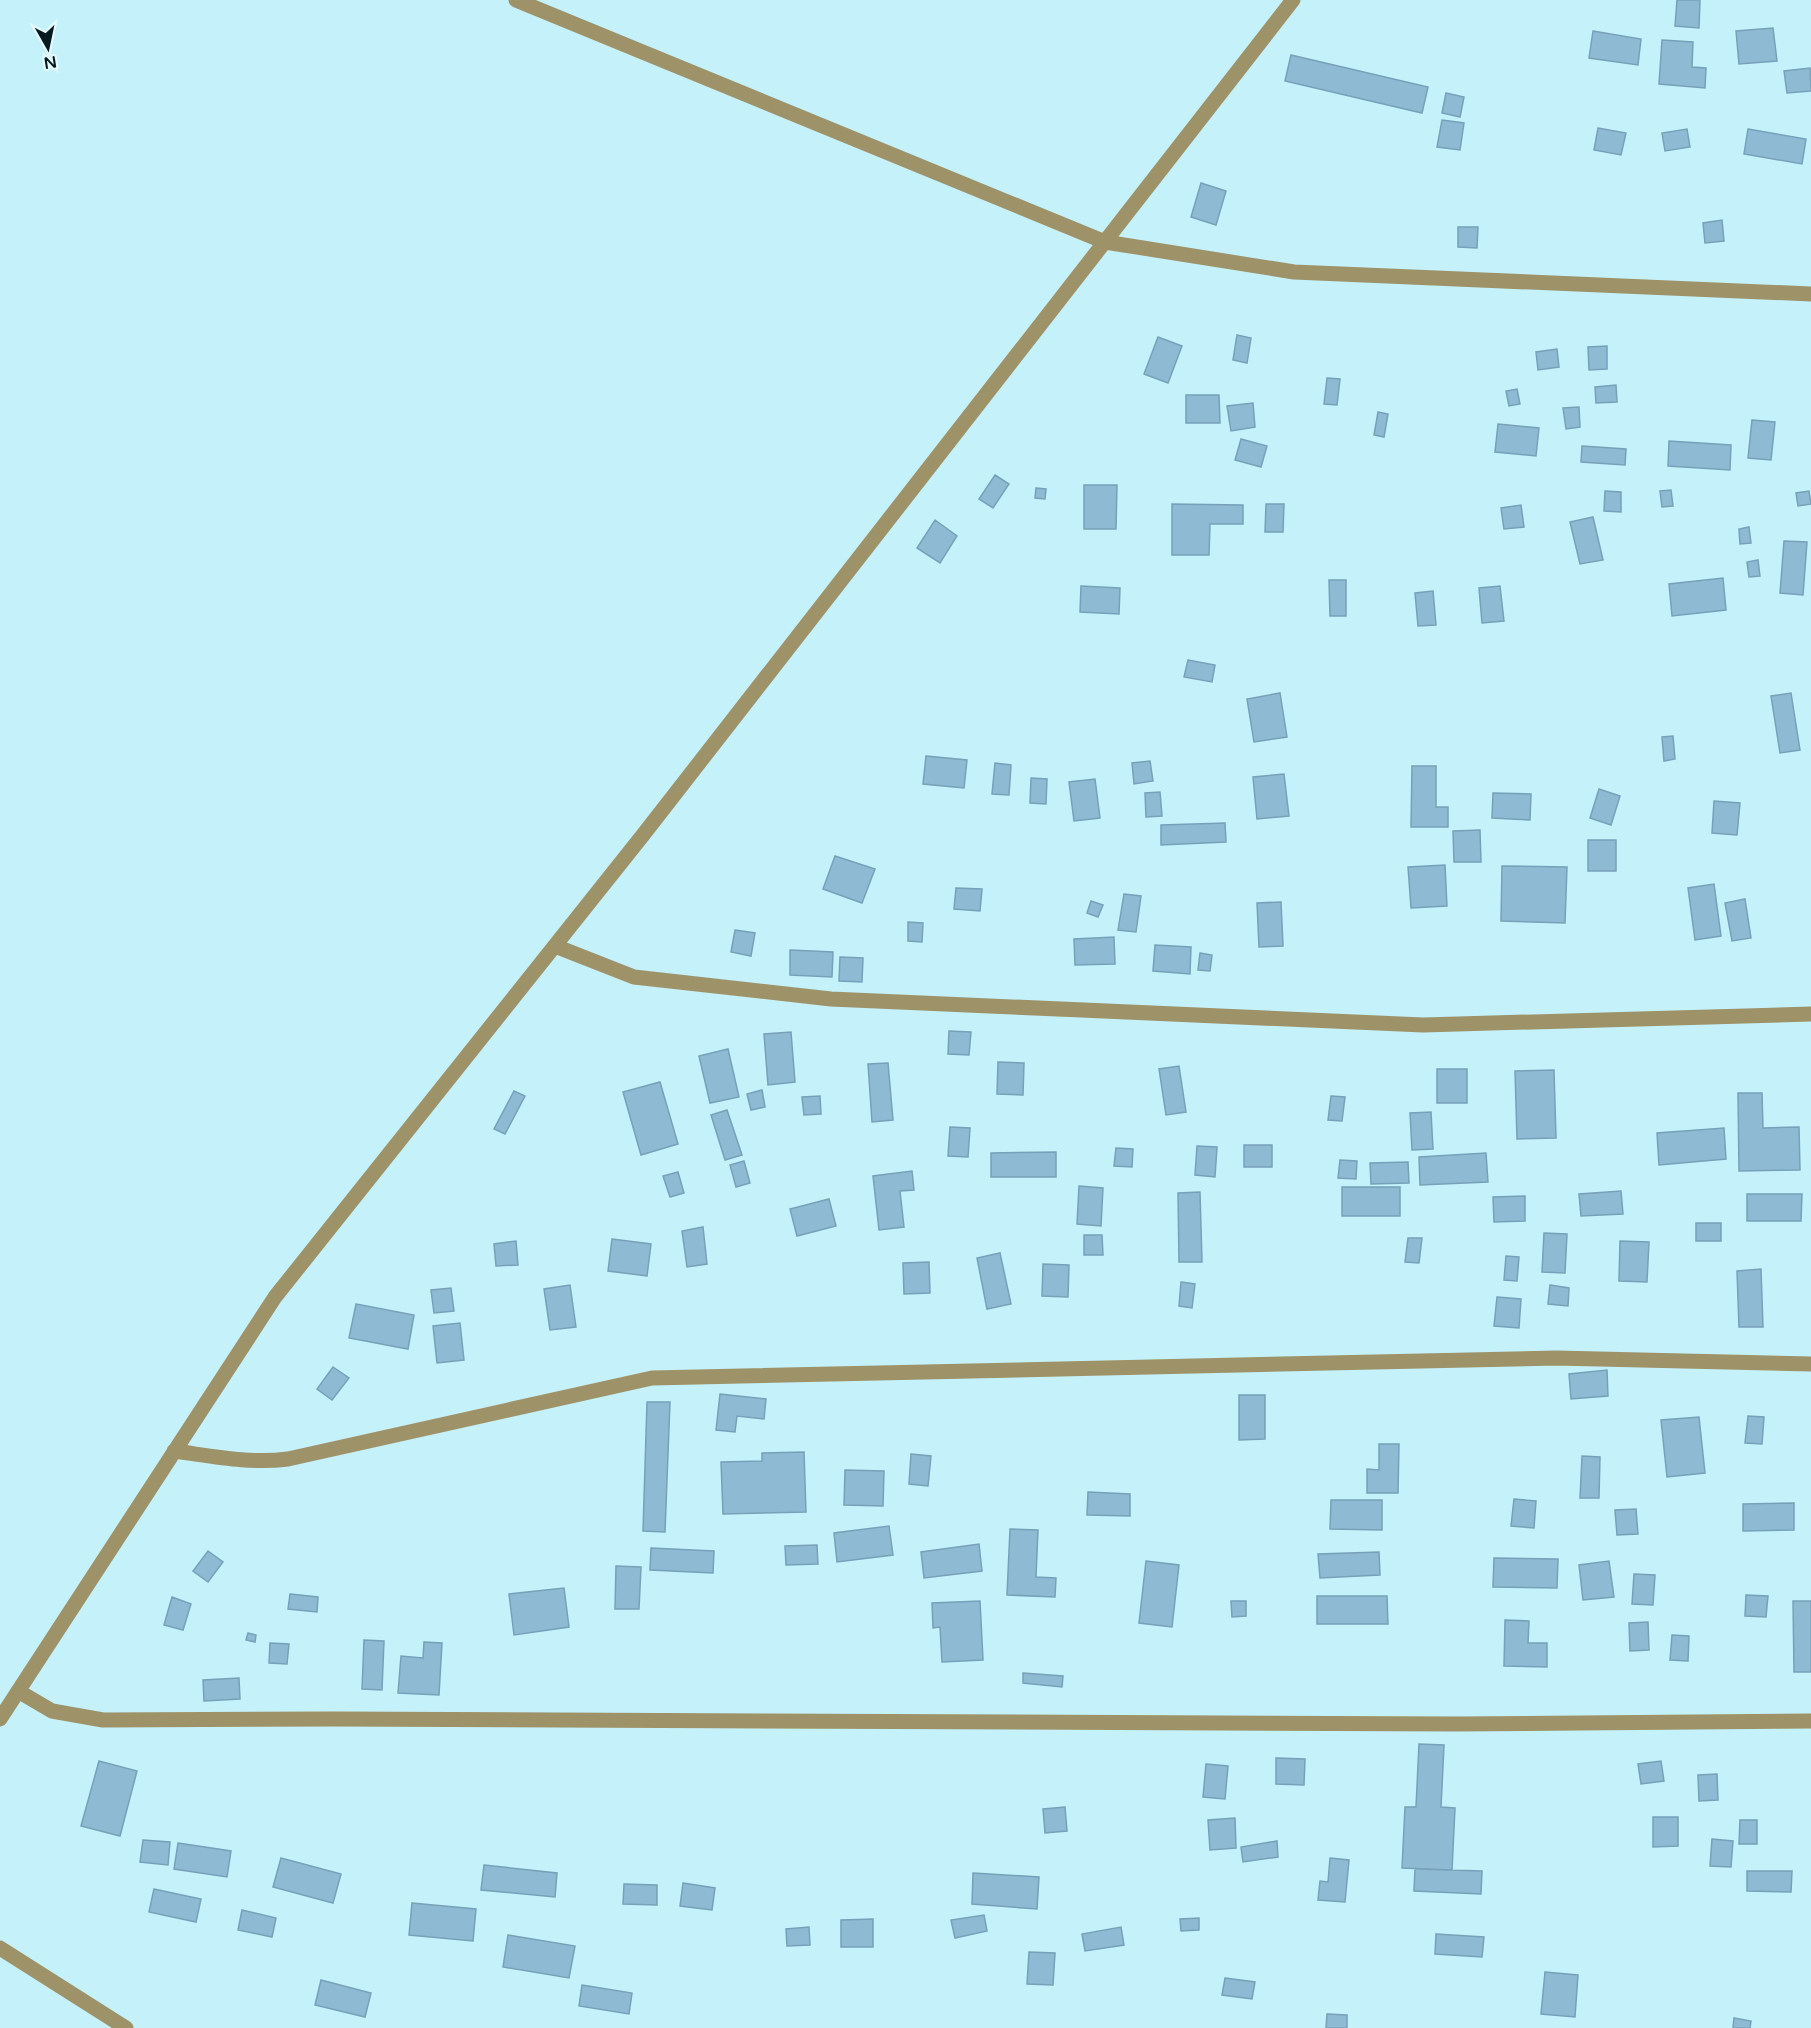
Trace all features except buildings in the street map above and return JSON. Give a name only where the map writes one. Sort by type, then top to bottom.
[{"type":"street","points":[[516,0],[1105,242],[1294,272],[1811,294]]},
{"type":"street","points":[[0,1719],[275,1297],[658,816],[1293,0]]},
{"type":"street","points":[[555,946],[634,977],[831,999],[1423,1025],[1811,1014]]},
{"type":"street","points":[[174,1451],[267,1462],[288,1459],[652,1378],[1556,1358],[1811,1364]]},
{"type":"street","points":[[18,1691],[52,1711],[103,1720],[1399,1724],[1811,1721]]},
{"type":"street","points":[[0,1948],[126,2028]]}]
